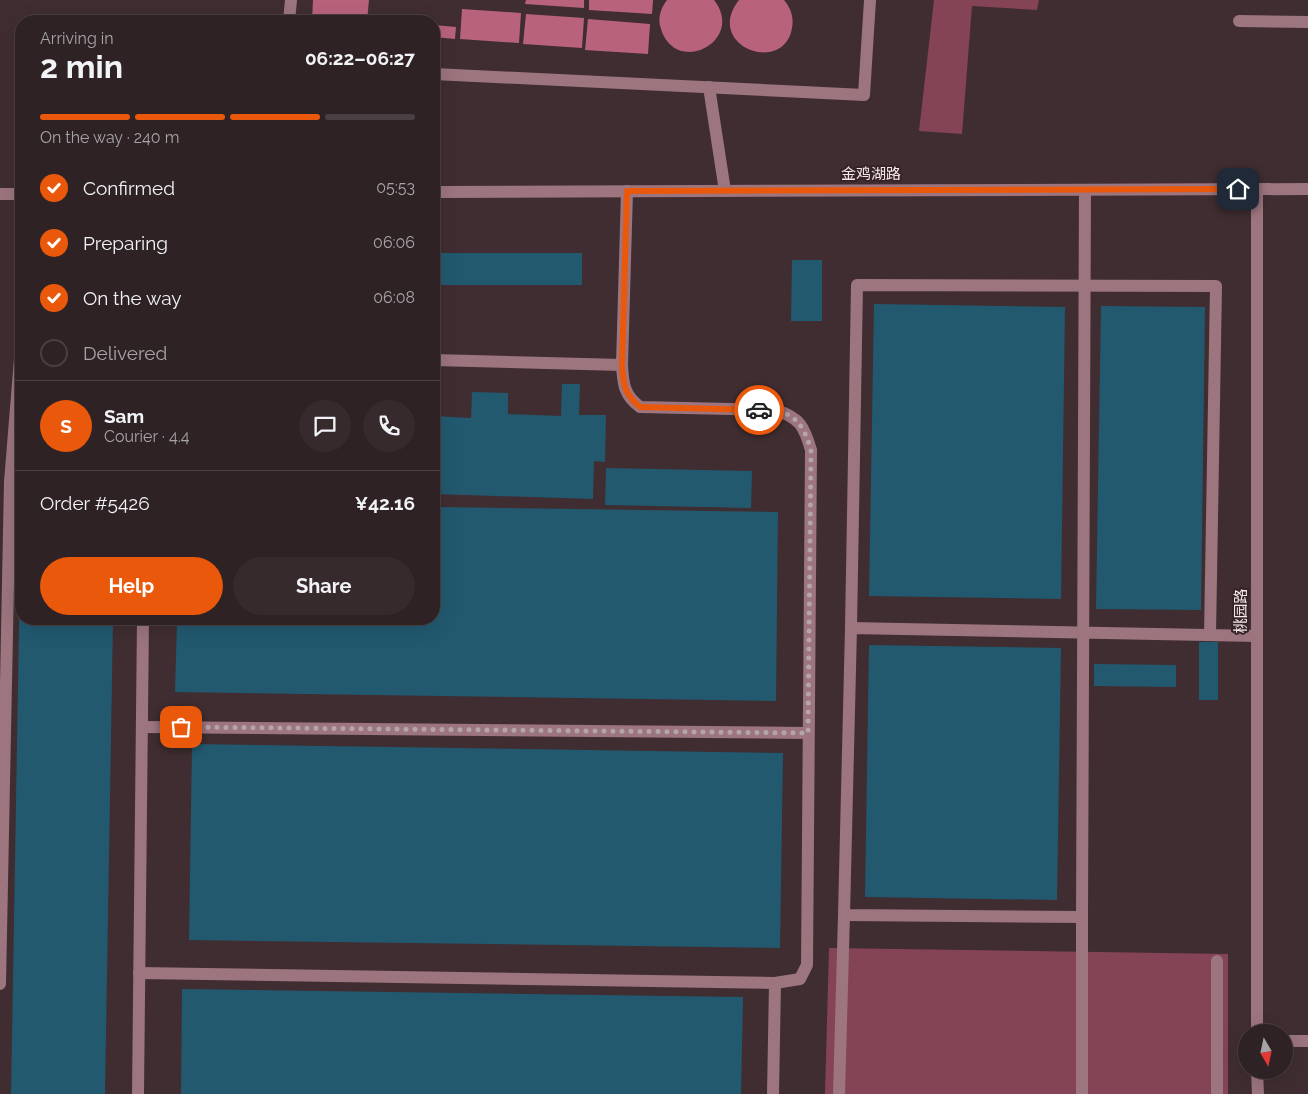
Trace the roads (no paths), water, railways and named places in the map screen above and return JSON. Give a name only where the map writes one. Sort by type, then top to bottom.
[{"type":"street","points":[[290,15],[291,0]]},
{"type":"street","points":[[440,74],[864,95],[870,0]]},
{"type":"street","points":[[1238,21],[1308,22]]},
{"type":"street","points":[[709,87],[725,191]]},
{"type":"street","name":"桃园路","points":[[1257,1024],[1258,189]]},
{"type":"street","name":"金鸡湖路","points":[[440,192],[1308,189]]},
{"type":"street","points":[[1082,1094],[1085,190]]},
{"type":"street","points":[[139,973],[775,983],[800,979],[807,965],[811,450],[800,422],[792,415],[776,410],[640,407],[630,399],[623,386],[622,365],[627,191]]},
{"type":"street","points":[[0,194],[15,194]]},
{"type":"street","points":[[839,1094],[851,628],[857,284],[1216,286],[1210,636]]},
{"type":"street","points":[[440,360],[622,365]]},
{"type":"street","points":[[0,984],[15,513]]},
{"type":"street","points":[[138,1094],[143,625]]},
{"type":"street","points":[[851,628],[1257,636]]},
{"type":"street","points":[[142,727],[808,733]]},
{"type":"street","points":[[844,914],[1082,917]]},
{"type":"street","points":[[1216,1094],[1217,961]]},
{"type":"street","points":[[773,1094],[775,983]]},
{"type":"street","points":[[1293,1041],[1308,1041]]},
{"type":"street","points":[[1257,1079],[1258,1094]]}]
